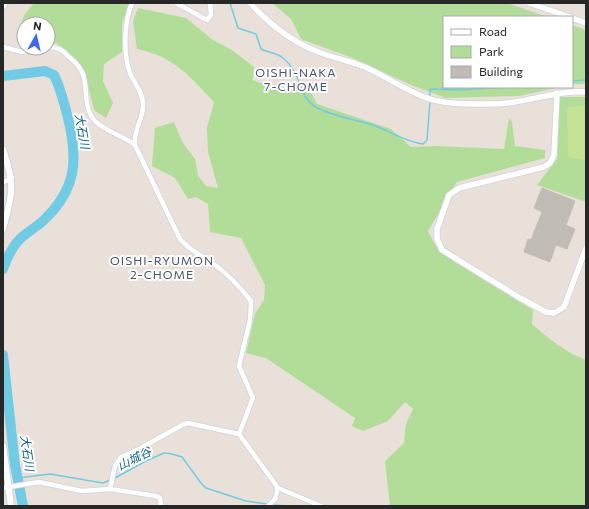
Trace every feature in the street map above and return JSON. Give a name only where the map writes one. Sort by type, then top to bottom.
[{"type":"main road","points":[[3,149],[12,177],[12,198],[3,229]]},
{"type":"main road","points":[[3,446],[11,506]]},
{"type":"street","points":[[132,3],[125,22],[128,64],[130,73],[138,86],[144,103],[139,124],[134,132],[135,146],[180,239],[189,249],[223,272],[241,288],[251,301],[250,320],[240,366],[253,398],[238,434]]},
{"type":"street","points":[[176,3],[207,20],[211,15],[210,3]]},
{"type":"street","points":[[250,3],[275,28],[295,42],[323,54],[366,67],[424,97],[441,102],[494,104],[518,102],[557,93],[586,92]]},
{"type":"street","points":[[529,3],[568,16]]},
{"type":"street","points":[[573,18],[586,23]]},
{"type":"street","points":[[3,47],[16,50]]},
{"type":"street","points":[[56,47],[64,52],[82,72],[85,82],[86,100],[95,121],[126,138],[135,146]]},
{"type":"street","points":[[557,93],[554,155],[550,163],[544,168],[459,188],[449,195],[437,229],[437,239],[442,250],[520,298],[546,312],[554,313],[564,307],[586,248]]},
{"type":"street","points":[[3,183],[12,177]]},
{"type":"street","points":[[110,489],[115,466],[121,457],[188,423],[238,434],[278,488],[321,506]]},
{"type":"street","points":[[8,487],[39,482],[82,491],[110,489],[156,496],[160,498],[161,506]]},
{"type":"street","points":[[268,506],[275,499],[278,488]]},
{"type":"green space","points":[[34,3],[130,3],[122,23],[122,52],[104,64],[103,81],[113,103],[106,118],[95,111],[84,72],[78,61],[56,43],[56,16],[24,15]]},
{"type":"green space","points":[[272,3],[507,3],[545,16],[443,16],[443,88],[555,88],[519,96],[446,98],[411,85],[355,59],[301,39],[291,19]]},
{"type":"green space","points":[[138,8],[186,18],[213,40],[232,50],[254,67],[253,80],[284,92],[290,83],[312,94],[317,104],[391,129],[411,147],[436,146],[504,149],[509,118],[512,122],[515,146],[545,150],[545,158],[457,182],[428,231],[434,243],[453,261],[533,310],[532,324],[564,349],[586,360],[586,506],[390,506],[385,461],[404,443],[406,424],[413,409],[405,402],[388,421],[363,431],[352,426],[355,418],[266,358],[246,353],[255,314],[264,300],[265,285],[241,238],[210,232],[208,204],[196,197],[188,199],[175,178],[152,166],[155,128],[174,122],[183,143],[195,159],[198,176],[206,186],[218,188],[208,152],[207,128],[214,102],[180,68],[150,52],[137,49],[133,21]]},
{"type":"green space","points":[[573,25],[586,30],[586,84],[573,84]]},
{"type":"green space","points":[[559,97],[586,97],[586,202],[537,185],[557,159]]},
{"type":"green space","points":[[586,105],[586,160],[568,157],[567,107]]},
{"type":"building","points":[[542,188],[575,201],[566,225],[575,229],[567,249],[556,245],[550,262],[524,252],[528,239],[531,240],[542,212],[534,208]]},
{"type":"waterway","points":[[230,3],[238,28],[256,34],[261,49],[281,56],[294,70],[305,96],[314,106],[321,110],[375,126],[405,139],[423,144],[427,140],[430,101]]},
{"type":"waterway","name":"大石川","points":[[3,76],[45,71],[54,75],[68,118],[74,160],[69,184],[64,196],[45,219],[18,241],[10,252],[3,269]]},
{"type":"waterway","points":[[573,81],[586,80]]},
{"type":"waterway","points":[[430,97],[430,89],[460,90],[491,88]]},
{"type":"waterway","name":"大石川","points":[[3,355],[15,465],[23,506]]},
{"type":"waterway","name":"山城谷","points":[[113,479],[164,453],[172,454],[182,457],[206,488],[246,501],[267,504]]},
{"type":"waterway","name":"山城谷","points":[[18,478],[50,474],[103,483],[110,480]]},
{"type":"waterway","name":"山城谷","points":[[271,505],[289,506]]},
{"type":"district","name":"OISHI-NAKA 7-CHOME","points":[[296,79]]},
{"type":"district","name":"OISHI-RYUMON 2-CHOME","points":[[162,267]]}]
